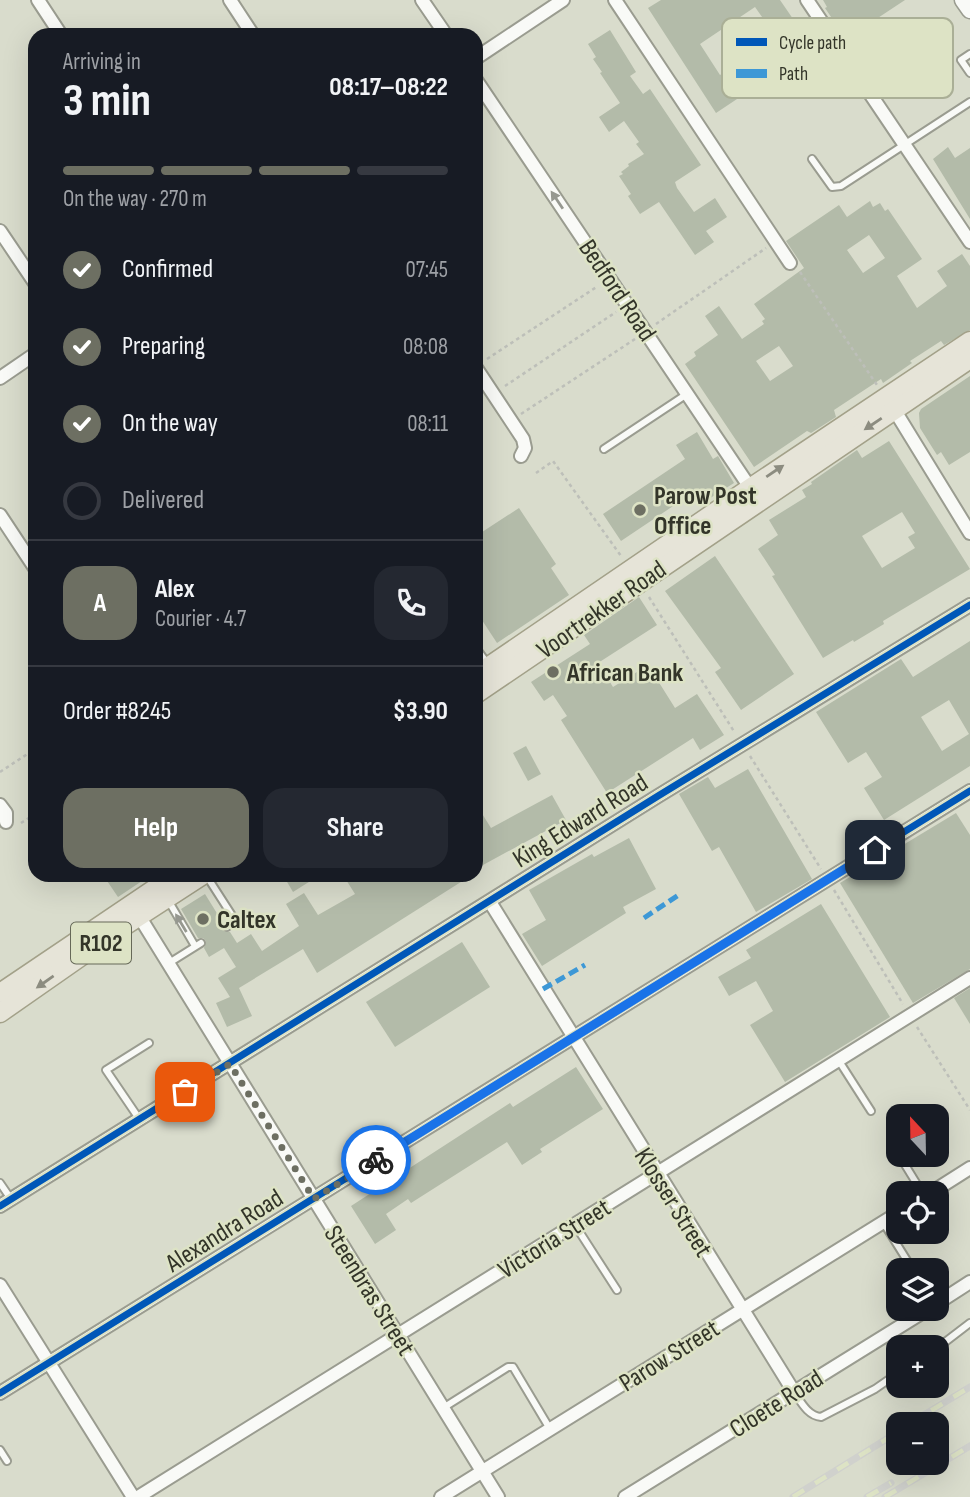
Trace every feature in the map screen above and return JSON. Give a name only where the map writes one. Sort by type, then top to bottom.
[{"type":"main road","points":[[963,0],[970,10]]},
{"type":"main road","name":"Voortrekker Road","points":[[486,675],[890,403],[970,341]]},
{"type":"main road","name":"Voortrekker Road","points":[[890,403],[970,359]]},
{"type":"main road","name":"R102","points":[[0,1013],[135,910],[167,882]]},
{"type":"main road","name":"R102","points":[[0,993],[135,910],[167,899],[193,882]]},
{"type":"street","points":[[38,0],[56,28]]},
{"type":"street","points":[[230,0],[248,28]]},
{"type":"street","points":[[422,0],[441,28]]},
{"type":"street","points":[[483,53],[563,0]]},
{"type":"street","points":[[615,0],[790,262]]},
{"type":"street","points":[[807,0],[819,18]]},
{"type":"street","name":"Bedford Road","points":[[483,90],[754,494]]},
{"type":"street","points":[[873,98],[970,242]]},
{"type":"street","points":[[0,231],[28,273]]},
{"type":"street","points":[[0,378],[28,359]]},
{"type":"street","points":[[483,370],[523,439],[525,448],[521,456]]},
{"type":"street","points":[[890,403],[970,533]]},
{"type":"street","points":[[0,515],[28,557]]},
{"type":"street","name":"King Edward Road","points":[[6,1203],[970,604]]},
{"type":"street","name":"Alexandra Road","points":[[0,1393],[970,791]]},
{"type":"street","points":[[0,805],[12,823]]},
{"type":"street","name":"Klosser Street","points":[[490,902],[793,1392]]},
{"type":"street","name":"Steenbras Street","points":[[135,910],[498,1497]]},
{"type":"street","name":"Victoria Street","points":[[135,1497],[970,978]]},
{"type":"street","points":[[949,1181],[970,1168]]},
{"type":"street","name":"Parow Street","points":[[441,1497],[886,1220]]},
{"type":"street","points":[[949,1296],[970,1282]]},
{"type":"street","points":[[0,1285],[135,1497]]},
{"type":"street","name":"Cloete Road","points":[[625,1497],[908,1321]]},
{"type":"lane","points":[[970,54],[961,60],[970,73]]},
{"type":"lane","points":[[812,159],[829,184],[836,188],[970,102]]},
{"type":"lane","points":[[604,449],[688,394]]},
{"type":"lane","points":[[209,882],[232,915],[233,921],[227,927]]},
{"type":"lane","points":[[167,899],[198,944],[169,963]]},
{"type":"lane","points":[[140,1120],[106,1070],[149,1043]]},
{"type":"lane","points":[[839,1061],[871,1111]]},
{"type":"lane","points":[[0,1182],[6,1203]]},
{"type":"lane","points":[[883,1222],[906,1258]]},
{"type":"lane","points":[[575,1224],[617,1290]]},
{"type":"lane","points":[[949,1339],[970,1323]]},
{"type":"lane","points":[[443,1408],[508,1367],[513,1367],[551,1429]]},
{"type":"lane","name":"Klosser Street","points":[[793,1392],[809,1412],[821,1417],[886,1381]]},
{"type":"lane","points":[[0,1450],[7,1461]]},
{"type":"path","points":[[653,328],[769,247]]},
{"type":"path","points":[[800,272],[890,403]]},
{"type":"path","points":[[483,363],[601,284]]},
{"type":"path","points":[[501,388],[618,310]]},
{"type":"path","points":[[521,414],[635,339]]},
{"type":"path","points":[[536,473],[553,461],[624,561]]},
{"type":"path","points":[[647,594],[970,1110]]},
{"type":"path","points":[[0,772],[28,754]]},
{"type":"path","points":[[12,823],[28,817]]},
{"type":"building","points":[[661,0],[780,0],[792,18],[763,18],[755,7],[739,18],[722,18],[722,29],[700,44],[720,75],[722,74],[722,98],[737,99],[716,113],[648,8]]},
{"type":"building","points":[[823,0],[905,0],[878,18],[832,18],[825,8],[827,7]]},
{"type":"building","points":[[610,30],[636,72],[630,76],[643,94],[650,89],[701,165],[675,182],[677,188],[694,212],[715,198],[727,217],[706,231],[714,242],[695,255],[659,202],[640,214],[619,176],[628,164],[644,154],[624,121],[609,132],[599,117],[620,103],[600,73],[602,72],[593,59],[596,57],[588,44]]},
{"type":"building","points":[[948,147],[955,158],[970,148],[970,219],[933,159]]},
{"type":"building","points":[[870,201],[873,207],[880,203],[885,211],[888,209],[922,259],[897,276],[917,308],[947,286],[937,271],[962,254],[970,266],[970,330],[944,345],[941,341],[883,383],[881,379],[834,410],[836,417],[811,433],[807,431],[754,467],[685,364],[696,356],[694,352],[718,335],[705,316],[719,306],[742,339],[764,324],[762,321],[765,319],[754,304],[804,268],[786,241],[839,205],[847,217]],"holes":[[[869,235],[885,258],[863,273],[847,250]],[[779,346],[793,366],[770,381],[756,361]]]},
{"type":"building","points":[[970,376],[970,452],[949,465],[941,452],[937,455],[920,428],[919,413]]},
{"type":"building","points":[[697,432],[713,459],[718,456],[734,483],[704,502],[697,490],[621,541],[603,514],[685,459],[676,445]]},
{"type":"building","points":[[889,441],[970,569],[883,621],[884,624],[823,658],[758,549],[778,535],[769,520],[806,497],[802,490],[812,484],[811,482],[857,450],[862,458]],"holes":[[[902,512],[915,533],[908,537],[915,548],[882,568],[862,536]]]},
{"type":"building","points":[[519,508],[556,564],[551,568],[569,595],[497,643],[483,622],[483,531]]},
{"type":"building","points":[[715,556],[794,674],[741,710],[715,672],[721,668],[665,591]]},
{"type":"building","points":[[639,597],[657,625],[598,663],[613,687],[648,665],[675,708],[697,694],[724,735],[700,750],[693,738],[607,793],[561,720],[567,716],[553,695],[544,701],[531,682],[590,644],[584,635]]},
{"type":"building","points":[[970,641],[970,766],[884,820],[864,788],[882,777],[866,752],[848,763],[816,712],[901,659],[913,677]],"holes":[[[949,700],[969,734],[942,751],[921,717]]]},
{"type":"building","points":[[526,746],[541,774],[528,781],[513,753]]},
{"type":"building","points":[[748,769],[812,879],[756,912],[719,847],[712,851],[679,794],[708,777],[715,788]]},
{"type":"building","points":[[552,795],[566,820],[483,865],[483,815],[491,828]]},
{"type":"building","points":[[956,813],[970,835],[970,969],[913,1003],[840,883]]},
{"type":"building","points":[[629,838],[656,889],[623,907],[626,913],[542,966],[522,934],[546,920],[529,890],[592,854],[594,857]]},
{"type":"building","points":[[108,882],[140,882],[118,897]]},
{"type":"building","points":[[287,882],[309,882],[293,892]]},
{"type":"building","points":[[347,882],[461,882],[317,973],[303,949],[239,988],[252,1016],[227,1027],[216,1003],[230,997],[218,978],[236,967],[224,948],[209,957],[204,948],[206,941],[198,938],[181,909],[205,894],[223,923],[224,931],[230,932],[237,943],[251,934],[262,951],[299,926],[286,904],[304,893],[318,915],[355,894]]},
{"type":"building","points":[[821,904],[890,1017],[785,1082],[750,1025],[773,1011],[756,981],[729,996],[718,977],[751,958],[746,950]]},
{"type":"building","points":[[462,942],[490,987],[395,1047],[366,1002]]},
{"type":"building","points":[[970,988],[970,1024],[954,998]]},
{"type":"building","points":[[576,1067],[603,1109],[540,1149],[542,1152],[522,1165],[507,1142],[411,1203],[408,1199],[386,1214],[396,1230],[375,1244],[351,1206],[510,1103],[513,1107]]},
{"type":"railway","points":[[929,1412],[970,1387]]},
{"type":"railway","points":[[793,1497],[886,1439]]},
{"type":"railway","points":[[885,1497],[970,1446]]},
{"type":"railway","points":[[867,1497],[891,1483]]},
{"type":"marked path","points":[[644,918],[680,894]]},
{"type":"marked path","points":[[543,989],[585,965]]},
{"type":"cycle path","points":[[0,1206],[970,605]]},
{"type":"cycle path","points":[[0,1393],[970,791]]},
{"type":"way so far","points":[[185,1092],[230,1064],[314,1199],[376,1160]]},
{"type":"place","name":"Parow Post Office","points":[[640,510]]},
{"type":"place","name":"African Bank","points":[[553,672]]},
{"type":"place","name":"Caltex","points":[[203,919]]},
{"type":"route","points":[[376,1160],[875,850]]}]
